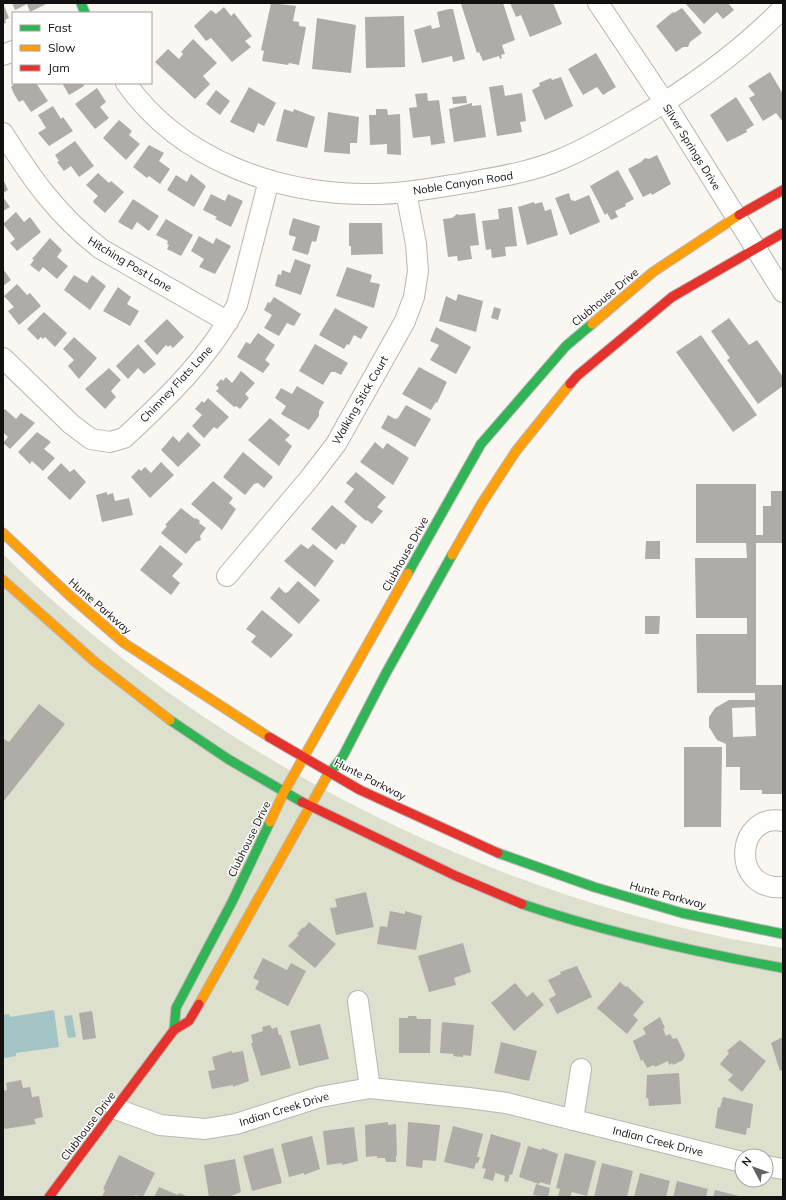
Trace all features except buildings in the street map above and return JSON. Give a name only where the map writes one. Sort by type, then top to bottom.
[{"type":"street","name":"Silver Springs Drive","points":[[598,3],[665,103],[783,292]]},
{"type":"street","name":"Noble Canyon Road","points":[[127,84],[154,116],[185,140],[231,168],[269,180],[313,189],[351,193],[406,192],[519,174],[551,163],[589,147],[665,103],[716,68],[783,8]]},
{"type":"street","name":"Hitching Post Lane","points":[[3,133],[38,186],[85,236],[101,249],[228,322]]},
{"type":"street","name":"Chimney Flats Lane","points":[[3,358],[71,424],[91,439],[110,442],[124,438],[203,358],[228,322],[237,305],[269,180]]},
{"type":"street","name":"Clubhouse Drive","points":[[174,1030],[176,1008],[232,902],[284,792],[481,444],[566,346],[653,272],[736,217],[783,190]]},
{"type":"street","name":"Walking Stick Court","points":[[227,576],[309,479],[336,444],[405,321],[414,297],[418,271],[416,244],[406,192]]},
{"type":"street","name":"Clubhouse Drive","points":[[49,1197],[174,1030],[189,1021],[309,806],[330,772],[343,756],[386,673],[482,503],[516,451],[577,376],[672,297],[756,250],[783,233]]},
{"type":"street","name":"Hunte Parkway","points":[[3,533],[69,595],[124,643],[304,759],[330,772],[360,790],[494,851],[594,887],[682,912],[783,934]]},
{"type":"street","points":[[3,580],[44,618],[109,674],[204,743],[263,781],[309,806],[342,820],[454,875],[530,907],[616,933],[710,955],[783,968]]},
{"type":"street","points":[[783,821],[768,822],[758,826],[750,834],[744,855],[746,866],[752,875],[760,882],[771,886],[783,886]]},
{"type":"street","points":[[358,1001],[370,1088]]},
{"type":"street","points":[[573,1120],[581,1069]]},
{"type":"street","name":"Indian Creek Drive","points":[[116,1109],[160,1125],[205,1129],[236,1124],[320,1097],[370,1088],[506,1103],[734,1160]]},
{"type":"green space","points":[[3,554],[84,627],[171,694],[265,756],[363,810],[465,857],[570,896],[676,926],[783,948],[783,1197],[3,1197]]},
{"type":"water","points":[[54,1010],[59,1047],[16,1053],[16,1056],[4,1058],[3,1015],[9,1014],[10,1017]]},
{"type":"water","points":[[72,1015],[76,1037],[68,1038],[64,1016]]},
{"type":"traffic: fast","points":[[81,3],[85,12]]},
{"type":"traffic: fast","points":[[408,573],[481,444],[566,346],[592,324]]},
{"type":"traffic: fast","points":[[326,778],[343,756],[386,673],[452,555]]},
{"type":"traffic: fast","points":[[170,720],[228,759],[302,802]]},
{"type":"traffic: fast","points":[[174,1030],[176,1008],[232,902],[270,822]]},
{"type":"traffic: fast","points":[[498,853],[594,887],[682,913],[783,934]]},
{"type":"traffic: fast","points":[[522,904],[586,924],[651,941],[783,968]]},
{"type":"traffic: slow","points":[[592,324],[653,272],[739,215]]},
{"type":"traffic: slow","points":[[452,555],[482,503],[516,451],[570,384]]},
{"type":"traffic: slow","points":[[3,533],[69,595],[124,643],[269,737]]},
{"type":"traffic: slow","points":[[270,822],[284,792],[408,573]]},
{"type":"traffic: slow","points":[[3,580],[95,662],[170,720]]},
{"type":"traffic: slow","points":[[199,1004],[326,778]]},
{"type":"traffic: jam","points":[[739,215],[783,190]]},
{"type":"traffic: jam","points":[[570,384],[577,376],[672,297],[783,233]]},
{"type":"traffic: jam","points":[[269,737],[360,790],[498,853]]},
{"type":"traffic: jam","points":[[302,802],[456,876],[522,904]]},
{"type":"traffic: jam","points":[[49,1197],[174,1030],[189,1021],[199,1004]]}]
